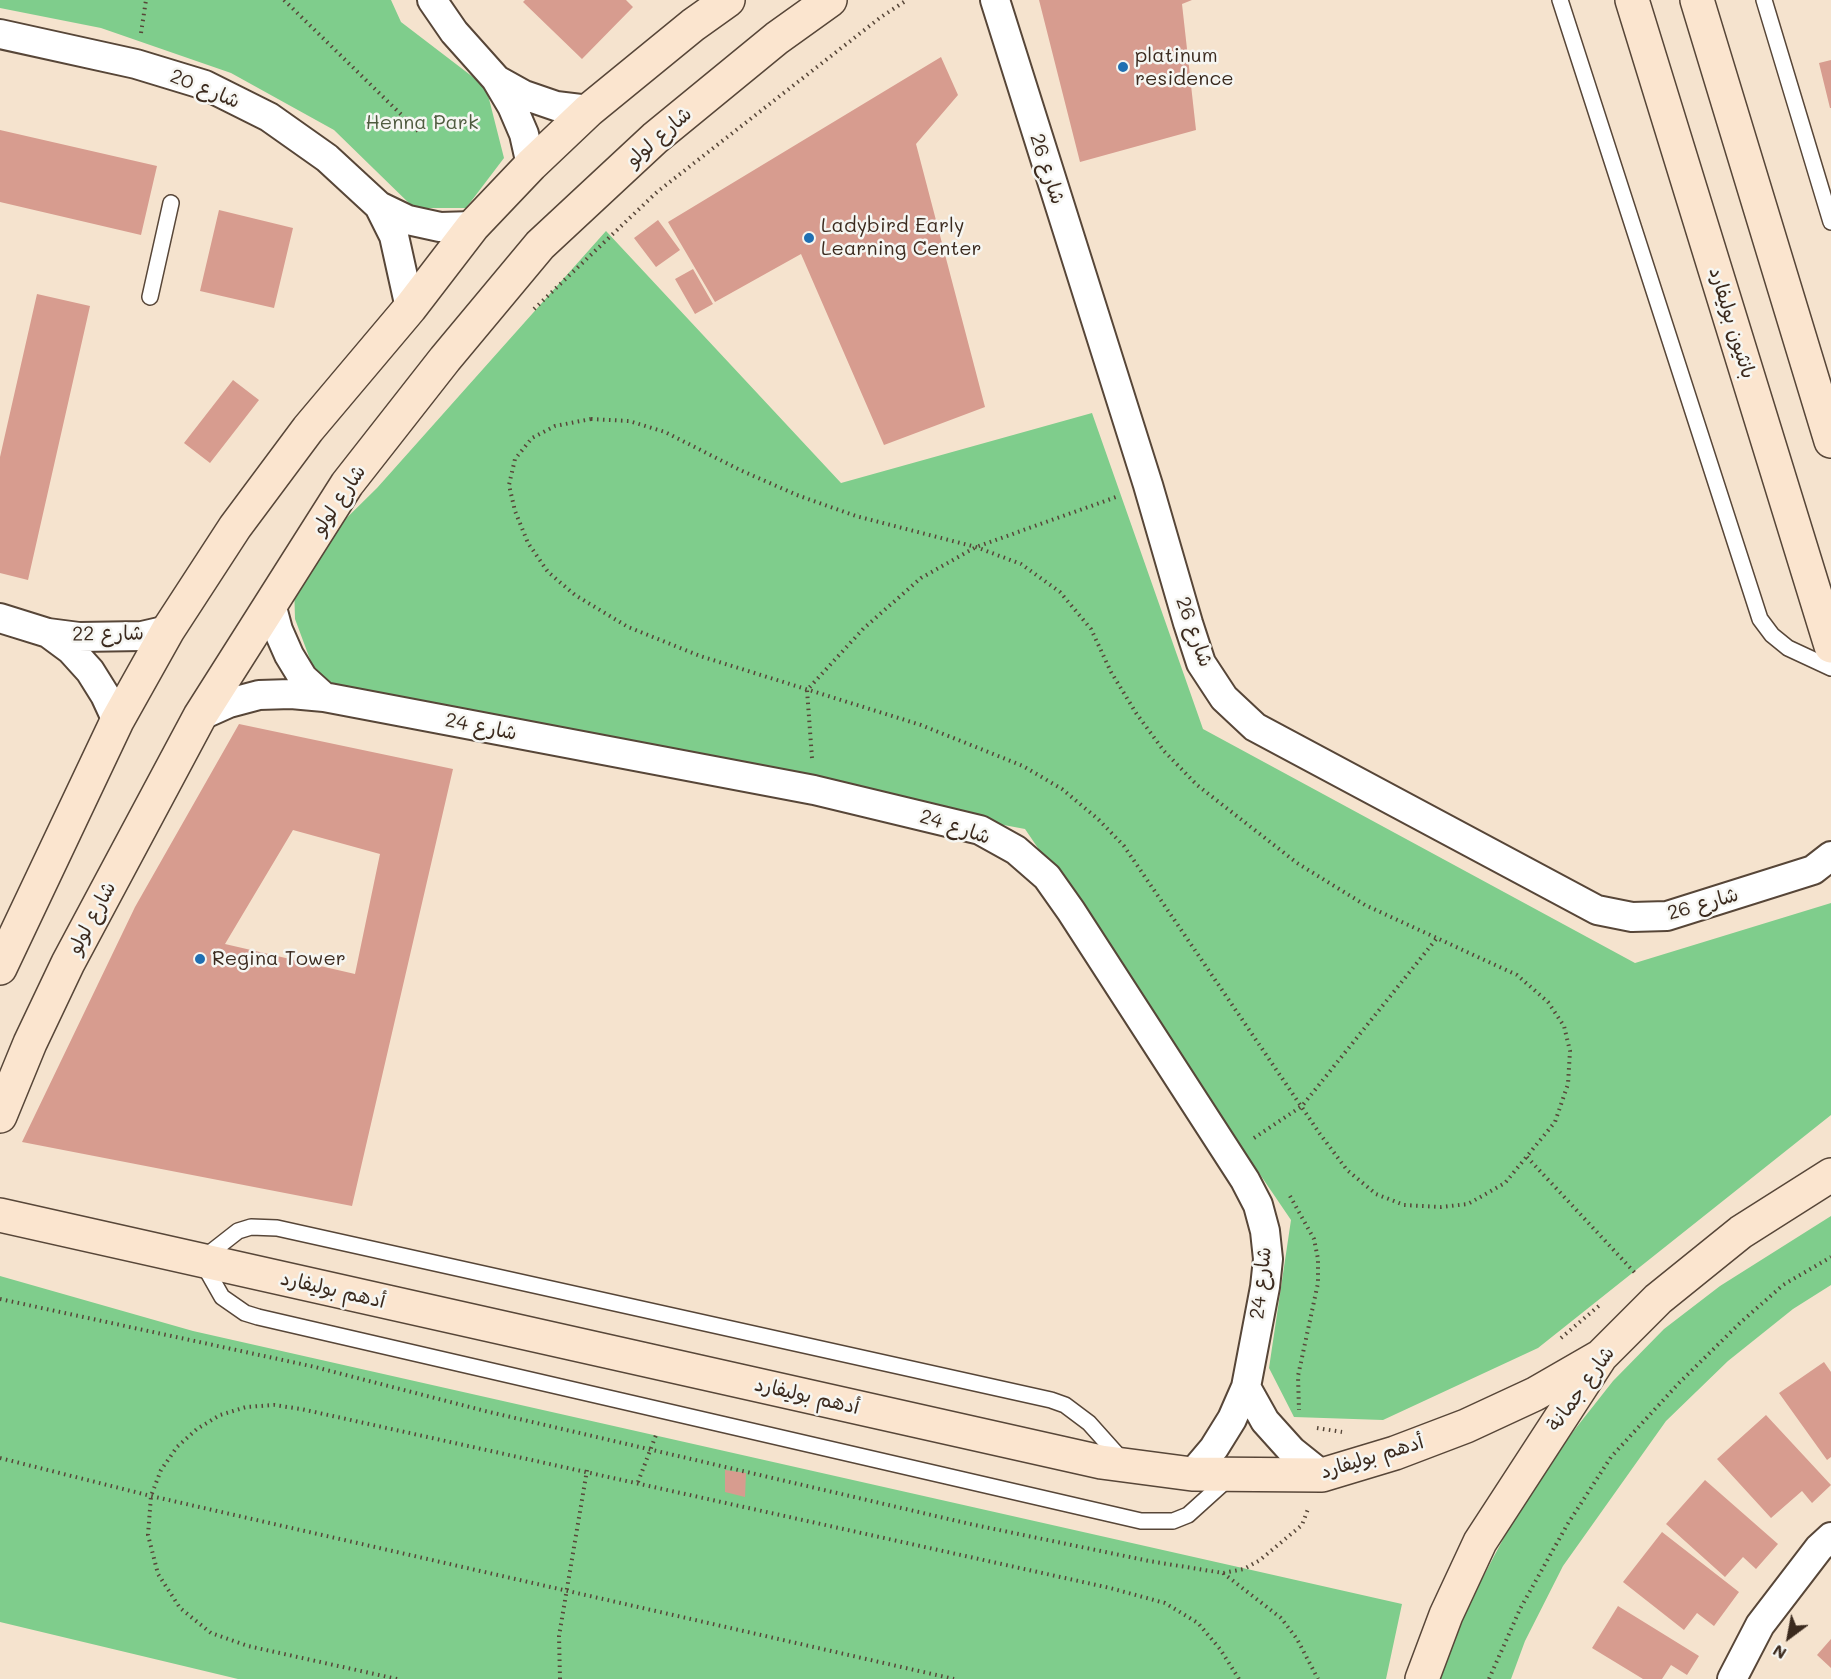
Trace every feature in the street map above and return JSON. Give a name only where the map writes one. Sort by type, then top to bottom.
[{"type":"street","points":[[432,0],[454,32],[496,79],[512,106],[524,134],[531,165]]},
{"type":"street","name":"شارع لولو","points":[[0,1116],[68,963],[200,716],[347,484],[445,359],[540,244],[656,138],[777,38],[830,0]]},
{"type":"street","name":"بانثيون بوليفارد","points":[[1632,0],[1831,646]]},
{"type":"street","points":[[1697,0],[1831,441]]},
{"type":"street","name":"شارع 26","points":[[993,2],[1148,485],[1201,663],[1224,698],[1255,727],[1597,910],[1632,917],[1667,916],[1825,866]]},
{"type":"street","points":[[0,969],[117,721],[168,630],[235,527],[308,429],[410,308],[473,226],[531,165],[589,110],[706,9]]},
{"type":"street","name":"شارع 20","points":[[0,34],[136,64],[205,85],[278,123],[327,158],[379,206],[408,220],[440,227],[473,226]]},
{"type":"street","points":[[496,79],[535,99],[556,106],[589,110]]},
{"type":"street","name":"شارع 20","points":[[379,206],[394,236],[410,308]]},
{"type":"street","points":[[271,604],[289,655],[303,678],[324,697]]},
{"type":"street","name":"شارع 22","points":[[0,618],[48,633],[110,638],[142,636],[168,630]]},
{"type":"street","name":"شارع 22","points":[[48,633],[71,650],[90,670],[105,694],[117,721]]},
{"type":"street","name":"شارع 24","points":[[200,716],[229,703],[259,695],[291,694],[324,697],[814,790],[980,830],[1016,850],[1047,878],[1071,911],[1258,1205],[1265,1231],[1268,1259],[1246,1387],[1232,1419],[1214,1448],[1192,1474]]},
{"type":"street","name":"شارع جمانة","points":[[1422,1679],[1446,1615],[1480,1542],[1601,1356],[1658,1299],[1741,1232],[1831,1175]]},
{"type":"street","name":"أدهم بوليفارد","points":[[0,1215],[1129,1467],[1192,1474],[1323,1475],[1395,1454],[1466,1426],[1535,1394],[1601,1356]]},
{"type":"street","points":[[1246,1387],[1265,1421],[1292,1451],[1323,1475]]},
{"type":"street","points":[[1732,1679],[1760,1625],[1819,1548],[1831,1537]]},
{"type":"lane","points":[[1560,0],[1760,619],[1772,636],[1788,648],[1831,668]]},
{"type":"lane","points":[[1764,0],[1831,222]]},
{"type":"lane","points":[[150,297],[171,203]]},
{"type":"lane","points":[[1129,1467],[1089,1423],[1065,1405],[1005,1390],[277,1228],[251,1227],[238,1231],[201,1260],[222,1297],[245,1313],[1157,1523],[1173,1521],[1188,1515],[1232,1474]]},
{"type":"path","points":[[284,0],[418,131]]},
{"type":"path","points":[[529,313],[657,192],[881,17],[907,0]]},
{"type":"path","points":[[591,419],[629,421],[665,432],[740,470],[846,513],[915,534],[976,547],[1021,564],[1060,592],[1091,629],[1111,672],[1136,713],[1164,751],[1197,785],[1297,863],[1365,905],[1517,975],[1548,1002],[1564,1026],[1570,1051],[1568,1084],[1555,1122],[1505,1183],[1468,1204],[1441,1207],[1404,1205],[1376,1194],[1347,1170],[1124,846],[1098,819],[1062,789],[1023,766],[921,725],[700,657],[628,627],[575,595],[548,572],[528,543],[515,511],[509,485],[515,459],[531,438],[555,426],[591,419]]},
{"type":"path","points":[[814,790],[807,690],[864,628],[921,578],[976,547],[1148,485]]},
{"type":"path","points":[[1230,1158],[1256,1136],[1302,1106],[1437,938]]},
{"type":"path","points":[[1527,1157],[1658,1299]]},
{"type":"path","points":[[1489,1679],[1520,1609],[1567,1525],[1611,1457],[1740,1323],[1783,1285],[1831,1257]]},
{"type":"path","points":[[0,1299],[315,1367],[485,1411],[970,1524],[1149,1561],[1223,1573],[1244,1569],[1260,1560],[1302,1525],[1323,1475]]},
{"type":"path","points":[[397,1679],[248,1646],[211,1633],[180,1608],[158,1574],[148,1535],[151,1496],[161,1470],[197,1429],[220,1415],[246,1407],[274,1405],[586,1470],[1110,1588],[1165,1603],[1198,1623],[1220,1649],[1239,1679]]},
{"type":"path","points":[[638,1482],[666,1411]]},
{"type":"path","points":[[0,1458],[151,1496],[954,1679]]},
{"type":"path","points":[[560,1679],[559,1636],[586,1470]]},
{"type":"path","points":[[1223,1573],[1281,1618],[1297,1639],[1318,1679]]},
{"type":"green space","name":"Henna Park","points":[[0,0],[391,0],[401,22],[486,87],[504,158],[466,208],[414,208],[334,130],[231,73],[101,28],[0,8]]},
{"type":"green space","points":[[606,231],[841,483],[1092,413],[1203,729],[1635,963],[1831,903],[1831,1115],[1538,1348],[1383,1420],[1294,1417],[1269,1368],[1291,1220],[1025,829],[324,697],[295,619],[294,583],[307,557],[377,488]]},
{"type":"green space","points":[[1831,1216],[1831,1285],[1793,1309],[1728,1361],[1666,1421],[1563,1566],[1525,1641],[1511,1679],[1435,1679],[1456,1628],[1518,1511],[1572,1433],[1613,1381],[1664,1329],[1720,1286]]},
{"type":"green space","points":[[0,1276],[193,1331],[1402,1604],[1386,1679],[238,1679],[0,1622]]},
{"type":"building","points":[[525,0],[626,0],[633,7],[582,59],[523,2]]},
{"type":"building","name":"platinum residence","points":[[1039,0],[1192,0],[1182,4],[1196,130],[1080,162]]},
{"type":"building","name":"Ladybird Early Learning Center","points":[[941,57],[958,95],[916,144],[985,407],[884,445],[801,254],[715,302],[668,222]]},
{"type":"building","points":[[1831,60],[1831,108],[1830,108],[1819,63]]},
{"type":"building","points":[[0,130],[157,166],[141,235],[0,202]]},
{"type":"building","points":[[219,210],[293,228],[274,308],[200,291]]},
{"type":"building","points":[[658,220],[680,250],[656,267],[634,238]]},
{"type":"building","points":[[693,269],[713,304],[695,314],[675,279]]},
{"type":"building","points":[[37,294],[90,306],[28,580],[0,573],[0,457]]},
{"type":"building","points":[[233,380],[259,400],[210,463],[184,443]]},
{"type":"building","name":"Regina Tower","points":[[239,724],[453,769],[352,1206],[22,1142],[135,907]],"holes":[[[293,830],[380,854],[355,974],[225,944]]]},
{"type":"building","points":[[1824,1362],[1831,1372],[1831,1457],[1827,1460],[1779,1393]]},
{"type":"building","points":[[1766,1415],[1831,1485],[1812,1503],[1802,1491],[1771,1518],[1717,1459]]},
{"type":"building","points":[[725,1470],[746,1473],[745,1497],[725,1492]]},
{"type":"building","points":[[1705,1480],[1778,1544],[1756,1569],[1743,1557],[1725,1577],[1666,1524]]},
{"type":"building","points":[[1662,1532],[1739,1592],[1714,1626],[1697,1613],[1684,1630],[1623,1582]]},
{"type":"building","points":[[1618,1606],[1699,1656],[1687,1675],[1671,1665],[1662,1679],[1643,1679],[1592,1648]]},
{"type":"building","points":[[1831,1639],[1831,1668],[1817,1655]]},
{"type":"place","name":"platinum residence","points":[[1123,67]]},
{"type":"place","name":"Ladybird Early Learning Center","points":[[809,238]]},
{"type":"place","name":"Regina Tower","points":[[200,959]]}]
